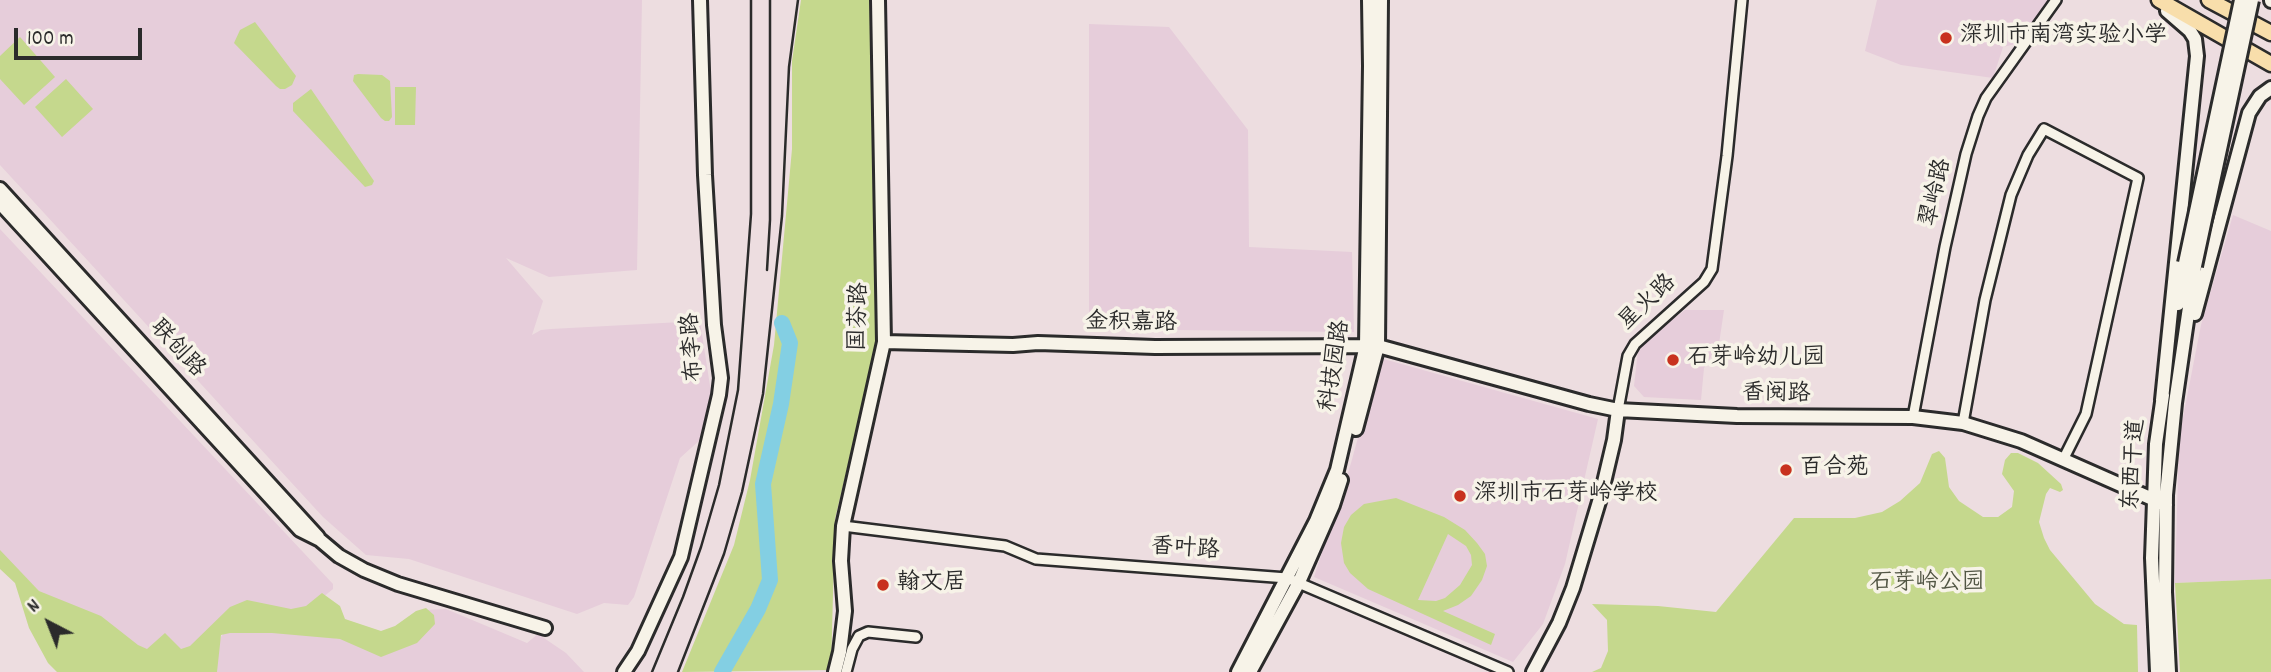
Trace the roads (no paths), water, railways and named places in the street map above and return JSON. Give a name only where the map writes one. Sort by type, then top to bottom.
[{"type":"main road","name":"布李路","points":[[624,672],[638,651],[681,557],[719,395],[705,175],[700,0]]},
{"type":"main road","name":"国芬路","points":[[835,672],[845,611],[841,561],[843,526],[884,342],[878,0]]},
{"type":"main road","name":"科技园路","points":[[1369,0],[1372,345]]},
{"type":"main road","name":"科技园路","points":[[1250,672],[1293,580],[1337,470],[1372,345],[1381,0]]},
{"type":"main road","points":[[2153,0],[2190,31],[2197,56],[2169,402]]},
{"type":"main road","points":[[2159,0],[2271,64]]},
{"type":"main road","points":[[2209,0],[2271,33]]},
{"type":"main road","points":[[2190,264],[2241,0]]},
{"type":"main road","points":[[2190,264],[2252,0]]},
{"type":"main road","points":[[2169,402],[2249,113],[2260,96],[2271,88]]},
{"type":"main road","name":"联创路","points":[[0,189],[320,540]]},
{"type":"main road","name":"联创路","points":[[0,203],[300,530],[320,540],[364,570],[545,628]]},
{"type":"main road","name":"东西干道","points":[[2169,672],[2165,592],[2169,402],[2190,264]]},
{"type":"main road","name":"金积嘉路","points":[[884,342],[1155,347],[1372,345]]},
{"type":"main road","name":"香阅路","points":[[1372,345],[1618,410],[1738,416],[1913,416],[1964,424],[2011,437],[2064,458],[2166,505]]},
{"type":"main road","name":"东西干道","points":[[2157,672],[2152,558],[2153,500],[2157,444],[2169,402]]},
{"type":"main road","name":"星火路","points":[[1533,672],[1559,623],[1573,588],[1601,495],[1618,410]]},
{"type":"main road","name":"科技园路","points":[[1238,672],[1293,580]]},
{"type":"street","name":"星火路","points":[[1618,410],[1628,356],[1634,344],[1704,282],[1712,269],[1727,156],[1742,0]]},
{"type":"street","name":"翠岭路","points":[[1913,416],[1945,247],[1966,154],[1978,116],[1986,98],[2056,0]]},
{"type":"street","points":[[1964,424],[1985,300],[2011,195],[2028,155],[2044,129],[2138,177],[2086,414],[2064,458]]},
{"type":"street","name":"香叶路","points":[[843,526],[1004,546],[1036,559],[1293,580],[1508,672]]},
{"type":"street","points":[[846,672],[852,649],[859,636],[868,632],[916,638]]},
{"type":"waterway","points":[[722,672],[758,609],[770,580],[763,484],[781,404],[790,343],[782,323]]},
{"type":"railway","points":[[652,672],[701,547],[719,485],[738,390],[751,214],[751,0]]},
{"type":"railway","points":[[767,270],[770,220],[770,0]]},
{"type":"railway","points":[[678,672],[724,554],[742,492],[763,394],[782,216],[789,67],[798,0]]},
{"type":"place","name":"深圳市南湾实验小学","points":[[1946,38]]},
{"type":"place","name":"石芽岭幼儿园","points":[[1673,360]]},
{"type":"place","name":"百合苑","points":[[1786,470]]},
{"type":"place","name":"深圳市石芽岭学校","points":[[1460,496]]},
{"type":"place","name":"翰文居","points":[[883,585]]},
{"type":"park label","name":"石芽岭公园","points":[[1927,585]]}]
